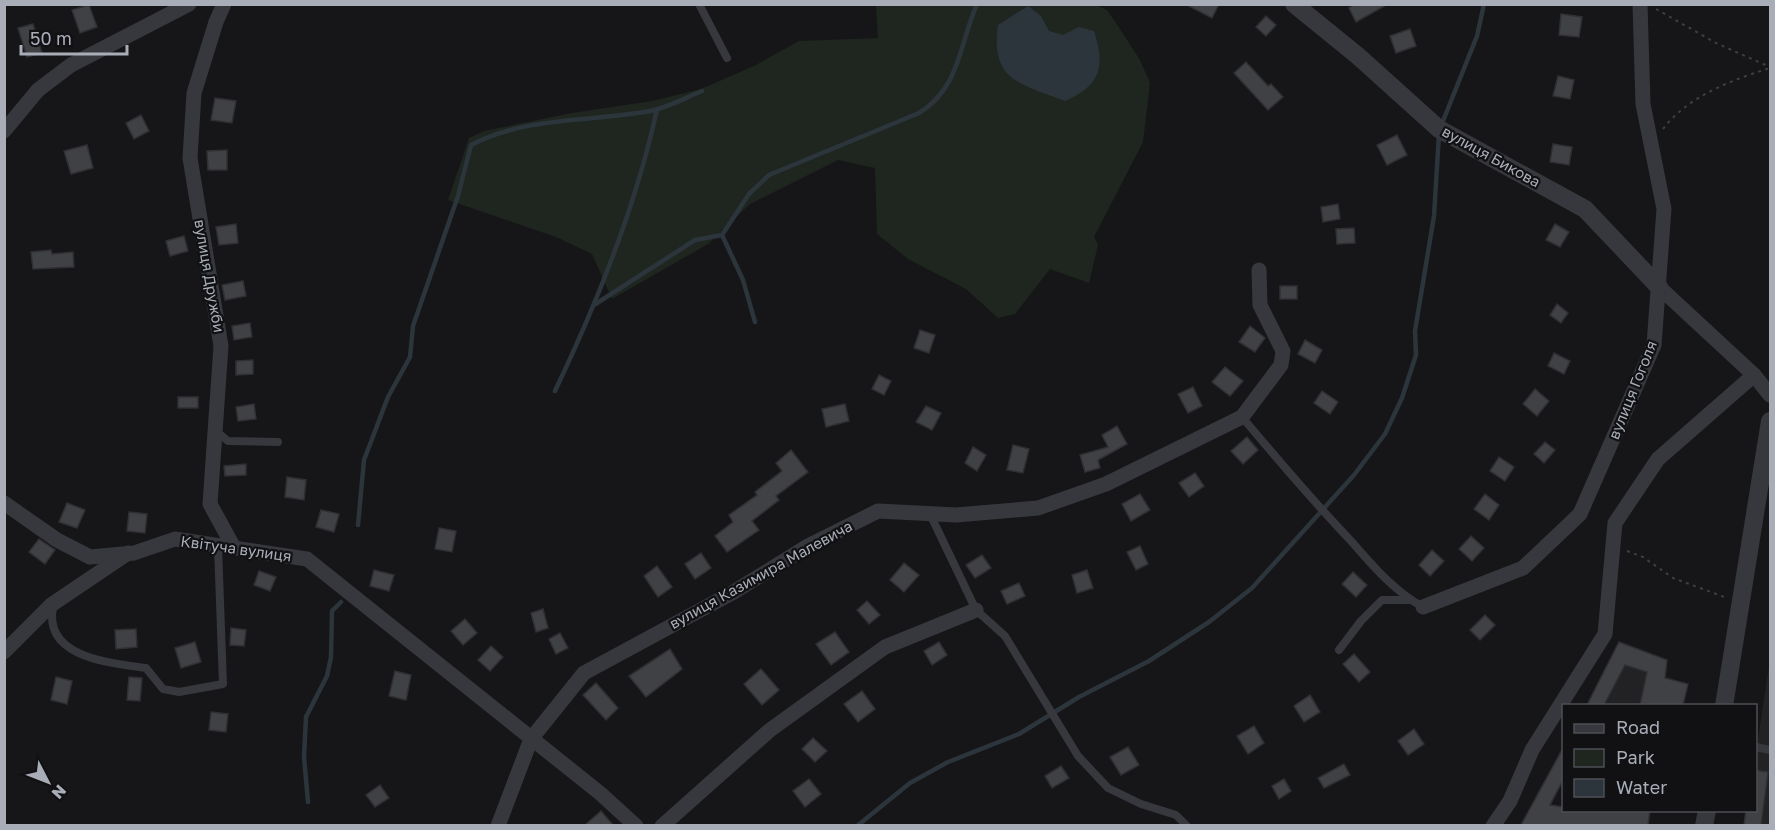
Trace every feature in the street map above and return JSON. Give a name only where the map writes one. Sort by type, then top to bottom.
[{"type":"street","points":[[4,131],[38,90],[71,65],[189,4]]},
{"type":"street","name":"вулиця Дружби","points":[[224,4],[216,21],[194,93],[190,158],[221,346],[210,504],[226,547]]},
{"type":"street","name":"вулиця Бикова","points":[[1294,4],[1358,56],[1439,129],[1585,208],[1659,287]]},
{"type":"street","name":"вулиця Гоголя","points":[[1417,603],[1523,568],[1580,514],[1654,345],[1664,209],[1643,104],[1647,6]]},
{"type":"street","name":"вулиця Казимира Малевича","points":[[531,739],[584,673],[732,593],[808,546],[878,511],[956,515],[1038,508],[1106,484],[1242,417],[1281,365],[1283,351],[1260,305],[1259,270]]},
{"type":"street","points":[[1659,287],[1754,375],[1770,395]]},
{"type":"street","points":[[1493,825],[1510,801],[1532,750],[1605,634],[1615,523],[1658,459],[1754,375]]},
{"type":"street","points":[[1724,704],[1770,421]]},
{"type":"street","name":"Квітуча вулиця","points":[[4,503],[57,540],[90,556],[129,553],[175,539],[307,559],[636,825]]},
{"type":"street","points":[[4,652],[54,603],[129,553]]},
{"type":"street","points":[[662,825],[770,730],[885,647],[976,610]]},
{"type":"street","points":[[498,825],[531,739]]},
{"type":"lane","points":[[699,4],[727,58]]},
{"type":"lane","points":[[1242,417],[1304,492],[1382,575],[1417,603]]},
{"type":"lane","points":[[216,431],[228,441],[278,442]]},
{"type":"lane","points":[[930,514],[976,610],[1005,636],[1078,756],[1108,788],[1141,804],[1176,815],[1187,825]]},
{"type":"lane","points":[[54,603],[51,619],[61,644],[110,663],[146,668],[163,689],[179,693],[223,684],[226,547]]},
{"type":"lane","points":[[1339,650],[1361,621],[1382,600],[1417,603]]},
{"type":"path","points":[[1647,6],[1706,38],[1770,67]]},
{"type":"path","points":[[1652,147],[1664,126],[1690,102],[1733,80],[1770,67]]},
{"type":"path","points":[[1612,548],[1643,557],[1673,578],[1693,587],[1741,601]]},
{"type":"shaded area","points":[[1619,642],[1667,660],[1661,704],[1588,704]]},
{"type":"shaded area","points":[[1770,660],[1770,825],[1745,826],[1747,812],[1757,812],[1757,745]]},
{"type":"green space","points":[[876,5],[1096,5],[1107,10],[1140,60],[1150,83],[1143,142],[1094,237],[1098,245],[1089,283],[1050,269],[1015,314],[998,318],[966,289],[908,259],[877,234],[875,168],[838,160],[750,204],[708,244],[612,299],[592,254],[556,237],[448,200],[469,138],[484,131],[572,113],[652,101],[701,89],[754,66],[799,41],[878,38]]},
{"type":"water","points":[[1028,6],[1041,16],[1049,31],[1063,35],[1079,27],[1094,31],[1099,55],[1097,74],[1086,89],[1065,101],[1035,90],[1012,78],[1004,69],[999,58],[998,25]]},
{"type":"building","points":[[1185,4],[1219,4],[1212,18]]},
{"type":"building","points":[[1355,4],[1388,4],[1356,22],[1349,8]]},
{"type":"building","points":[[89,5],[97,27],[80,33],[72,10]]},
{"type":"building","points":[[1561,14],[1582,17],[1579,37],[1559,35]]},
{"type":"building","points":[[1266,16],[1276,25],[1266,36],[1256,27]]},
{"type":"building","points":[[33,24],[42,53],[27,57],[18,28]]},
{"type":"building","points":[[1410,29],[1416,46],[1396,53],[1390,36]]},
{"type":"building","points":[[1246,62],[1268,86],[1271,84],[1283,97],[1268,110],[1234,73]]},
{"type":"building","points":[[1558,76],[1574,80],[1570,99],[1553,96]]},
{"type":"building","points":[[215,98],[236,101],[232,123],[211,120]]},
{"type":"building","points":[[141,115],[149,131],[134,139],[126,123]]},
{"type":"building","points":[[1397,135],[1407,155],[1387,165],[1377,145]]},
{"type":"building","points":[[1553,144],[1572,147],[1569,165],[1550,162]]},
{"type":"building","points":[[87,145],[93,168],[71,174],[64,151]]},
{"type":"building","points":[[227,150],[227,170],[208,170],[207,151]]},
{"type":"building","points":[[1338,204],[1340,219],[1323,222],[1321,207]]},
{"type":"building","points":[[236,224],[238,243],[219,245],[216,227]]},
{"type":"building","points":[[1555,224],[1569,232],[1560,247],[1546,240]]},
{"type":"building","points":[[1354,228],[1355,243],[1337,244],[1336,229]]},
{"type":"building","points":[[184,236],[188,251],[170,256],[166,241]]},
{"type":"building","points":[[51,250],[52,254],[73,252],[74,267],[33,269],[31,252]]},
{"type":"building","points":[[243,281],[246,296],[225,300],[222,285]]},
{"type":"building","points":[[1280,286],[1297,286],[1297,299],[1280,299]]},
{"type":"building","points":[[1557,304],[1568,313],[1561,323],[1550,315]]},
{"type":"building","points":[[250,323],[252,337],[234,340],[232,326]]},
{"type":"building","points":[[1250,326],[1265,338],[1255,352],[1239,342]]},
{"type":"building","points":[[920,330],[935,335],[929,353],[914,348]]},
{"type":"building","points":[[1305,340],[1322,350],[1315,363],[1298,354]]},
{"type":"building","points":[[1554,353],[1570,361],[1564,374],[1548,366]]},
{"type":"building","points":[[253,360],[253,374],[236,375],[236,361]]},
{"type":"building","points":[[1225,367],[1243,381],[1230,396],[1212,382]]},
{"type":"building","points":[[879,375],[891,381],[884,395],[872,389]]},
{"type":"building","points":[[1193,387],[1202,406],[1188,413],[1178,394]]},
{"type":"building","points":[[1535,389],[1549,401],[1537,416],[1523,404]]},
{"type":"building","points":[[1322,391],[1338,402],[1330,414],[1314,403]]},
{"type":"building","points":[[178,397],[198,397],[198,408],[178,408]]},
{"type":"building","points":[[254,404],[256,419],[238,421],[236,407]]},
{"type":"building","points":[[845,404],[849,421],[826,427],[822,409]]},
{"type":"building","points":[[926,406],[941,413],[932,430],[916,422]]},
{"type":"building","points":[[1117,426],[1127,444],[1098,460],[1100,468],[1085,472],[1080,455],[1108,447],[1102,435]]},
{"type":"building","points":[[1247,437],[1258,450],[1243,464],[1231,451]]},
{"type":"building","points":[[1545,442],[1555,450],[1544,463],[1534,454]]},
{"type":"building","points":[[1013,445],[1029,449],[1023,473],[1007,470]]},
{"type":"building","points":[[973,447],[986,455],[977,471],[965,463]]},
{"type":"building","points":[[791,450],[808,472],[776,496],[779,500],[752,521],[759,530],[727,552],[715,536],[733,522],[729,515],[757,495],[755,492],[782,471],[776,463]]},
{"type":"building","points":[[1499,457],[1514,467],[1505,481],[1490,471]]},
{"type":"building","points":[[246,464],[246,475],[225,476],[224,466]]},
{"type":"building","points":[[1195,473],[1204,486],[1189,497],[1179,483]]},
{"type":"building","points":[[287,477],[306,480],[304,500],[285,497]]},
{"type":"building","points":[[1140,494],[1150,510],[1131,521],[1122,504]]},
{"type":"building","points":[[1485,494],[1499,505],[1489,520],[1474,509]]},
{"type":"building","points":[[67,503],[85,510],[77,528],[59,522]]},
{"type":"building","points":[[321,510],[339,514],[334,532],[316,527]]},
{"type":"building","points":[[129,512],[147,514],[145,533],[127,531]]},
{"type":"building","points":[[439,528],[456,531],[452,552],[435,549]]},
{"type":"building","points":[[1471,536],[1484,548],[1472,561],[1459,549]]},
{"type":"building","points":[[39,539],[55,550],[45,564],[29,552]]},
{"type":"building","points":[[1140,546],[1148,564],[1136,570],[1127,552]]},
{"type":"building","points":[[1432,550],[1444,561],[1430,576],[1419,565]]},
{"type":"building","points":[[701,553],[711,568],[695,579],[685,564]]},
{"type":"building","points":[[982,555],[991,568],[975,578],[966,565]]},
{"type":"building","points":[[904,563],[919,575],[904,592],[890,580]]},
{"type":"building","points":[[657,566],[672,587],[658,597],[644,576]]},
{"type":"building","points":[[374,570],[394,575],[389,591],[370,586]]},
{"type":"building","points":[[1087,570],[1093,588],[1077,593],[1072,575]]},
{"type":"building","points":[[259,571],[276,577],[270,591],[254,585]]},
{"type":"building","points":[[1353,572],[1367,585],[1356,597],[1342,584]]},
{"type":"building","points":[[1019,583],[1025,596],[1007,604],[1001,591]]},
{"type":"building","points":[[867,601],[880,615],[869,624],[857,610]]},
{"type":"building","points":[[543,609],[548,628],[536,632],[531,613]]},
{"type":"building","points":[[1485,615],[1495,625],[1480,640],[1470,630]]},
{"type":"building","points":[[465,619],[477,633],[463,645],[451,631]]},
{"type":"building","points":[[231,628],[246,630],[244,646],[230,645]]},
{"type":"building","points":[[136,629],[137,647],[116,649],[115,630]]},
{"type":"building","points":[[835,632],[849,652],[831,665],[816,644]]},
{"type":"building","points":[[560,633],[568,648],[556,654],[549,639]]},
{"type":"building","points":[[195,642],[201,662],[181,668],[175,648]]},
{"type":"building","points":[[939,642],[947,655],[932,665],[924,651]]},
{"type":"building","points":[[1619,642],[1667,660],[1665,678],[1688,684],[1683,704],[1640,704],[1647,672],[1625,665],[1605,704],[1588,704]]},
{"type":"building","points":[[491,646],[503,657],[490,671],[478,660]]},
{"type":"building","points":[[670,649],[682,669],[646,697],[629,676]]},
{"type":"building","points":[[1354,654],[1370,672],[1359,682],[1343,664]]},
{"type":"building","points":[[761,669],[779,690],[762,705],[744,684]]},
{"type":"building","points":[[395,671],[411,675],[406,700],[389,696]]},
{"type":"building","points":[[56,677],[72,681],[67,704],[51,700]]},
{"type":"building","points":[[129,677],[142,678],[140,701],[127,700]]},
{"type":"building","points":[[596,683],[618,708],[606,720],[583,695]]},
{"type":"building","points":[[862,691],[875,709],[858,722],[844,704]]},
{"type":"building","points":[[1310,695],[1320,712],[1304,722],[1294,706]]},
{"type":"building","points":[[211,712],[228,714],[226,732],[209,730]]},
{"type":"building","points":[[1254,726],[1264,743],[1248,754],[1237,736]]},
{"type":"building","points":[[1414,729],[1424,744],[1408,755],[1398,741]]},
{"type":"building","points":[[813,738],[827,751],[815,762],[802,749]]},
{"type":"building","points":[[1128,747],[1139,765],[1121,775],[1110,757]]},
{"type":"building","points":[[1562,750],[1562,782],[1550,805],[1562,807],[1562,812],[1650,812],[1648,825],[1521,825]]},
{"type":"building","points":[[1344,764],[1350,775],[1324,788],[1318,778]]},
{"type":"building","points":[[1061,766],[1069,778],[1052,788],[1045,776]]},
{"type":"building","points":[[1757,770],[1768,772],[1761,825],[1744,825],[1746,812],[1757,812]]},
{"type":"building","points":[[809,779],[821,794],[805,807],[793,791]]},
{"type":"building","points":[[1284,779],[1291,791],[1279,799],[1272,786]]},
{"type":"building","points":[[380,785],[389,798],[375,807],[366,795]]},
{"type":"building","points":[[601,811],[613,825],[585,825]]},
{"type":"waterway","points":[[755,322],[743,280],[722,235],[749,194],[769,175],[919,113],[933,103],[951,78],[977,4]]},
{"type":"waterway","points":[[1441,126],[1477,36],[1484,4]]},
{"type":"waterway","points":[[358,525],[364,460],[388,397],[410,357],[413,326],[458,196],[471,145],[492,136],[536,124],[656,110],[702,91]]},
{"type":"waterway","points":[[555,391],[601,288],[627,218],[657,109]]},
{"type":"waterway","points":[[857,826],[910,783],[948,762],[1019,734],[1079,697],[1149,661],[1209,622],[1252,588],[1354,475],[1385,434],[1402,398],[1416,355],[1415,331],[1434,216],[1439,134]]},
{"type":"waterway","points":[[594,305],[695,240],[722,235]]},
{"type":"waterway","points":[[308,802],[304,757],[306,717],[327,676],[331,657],[332,611],[341,602]]}]
